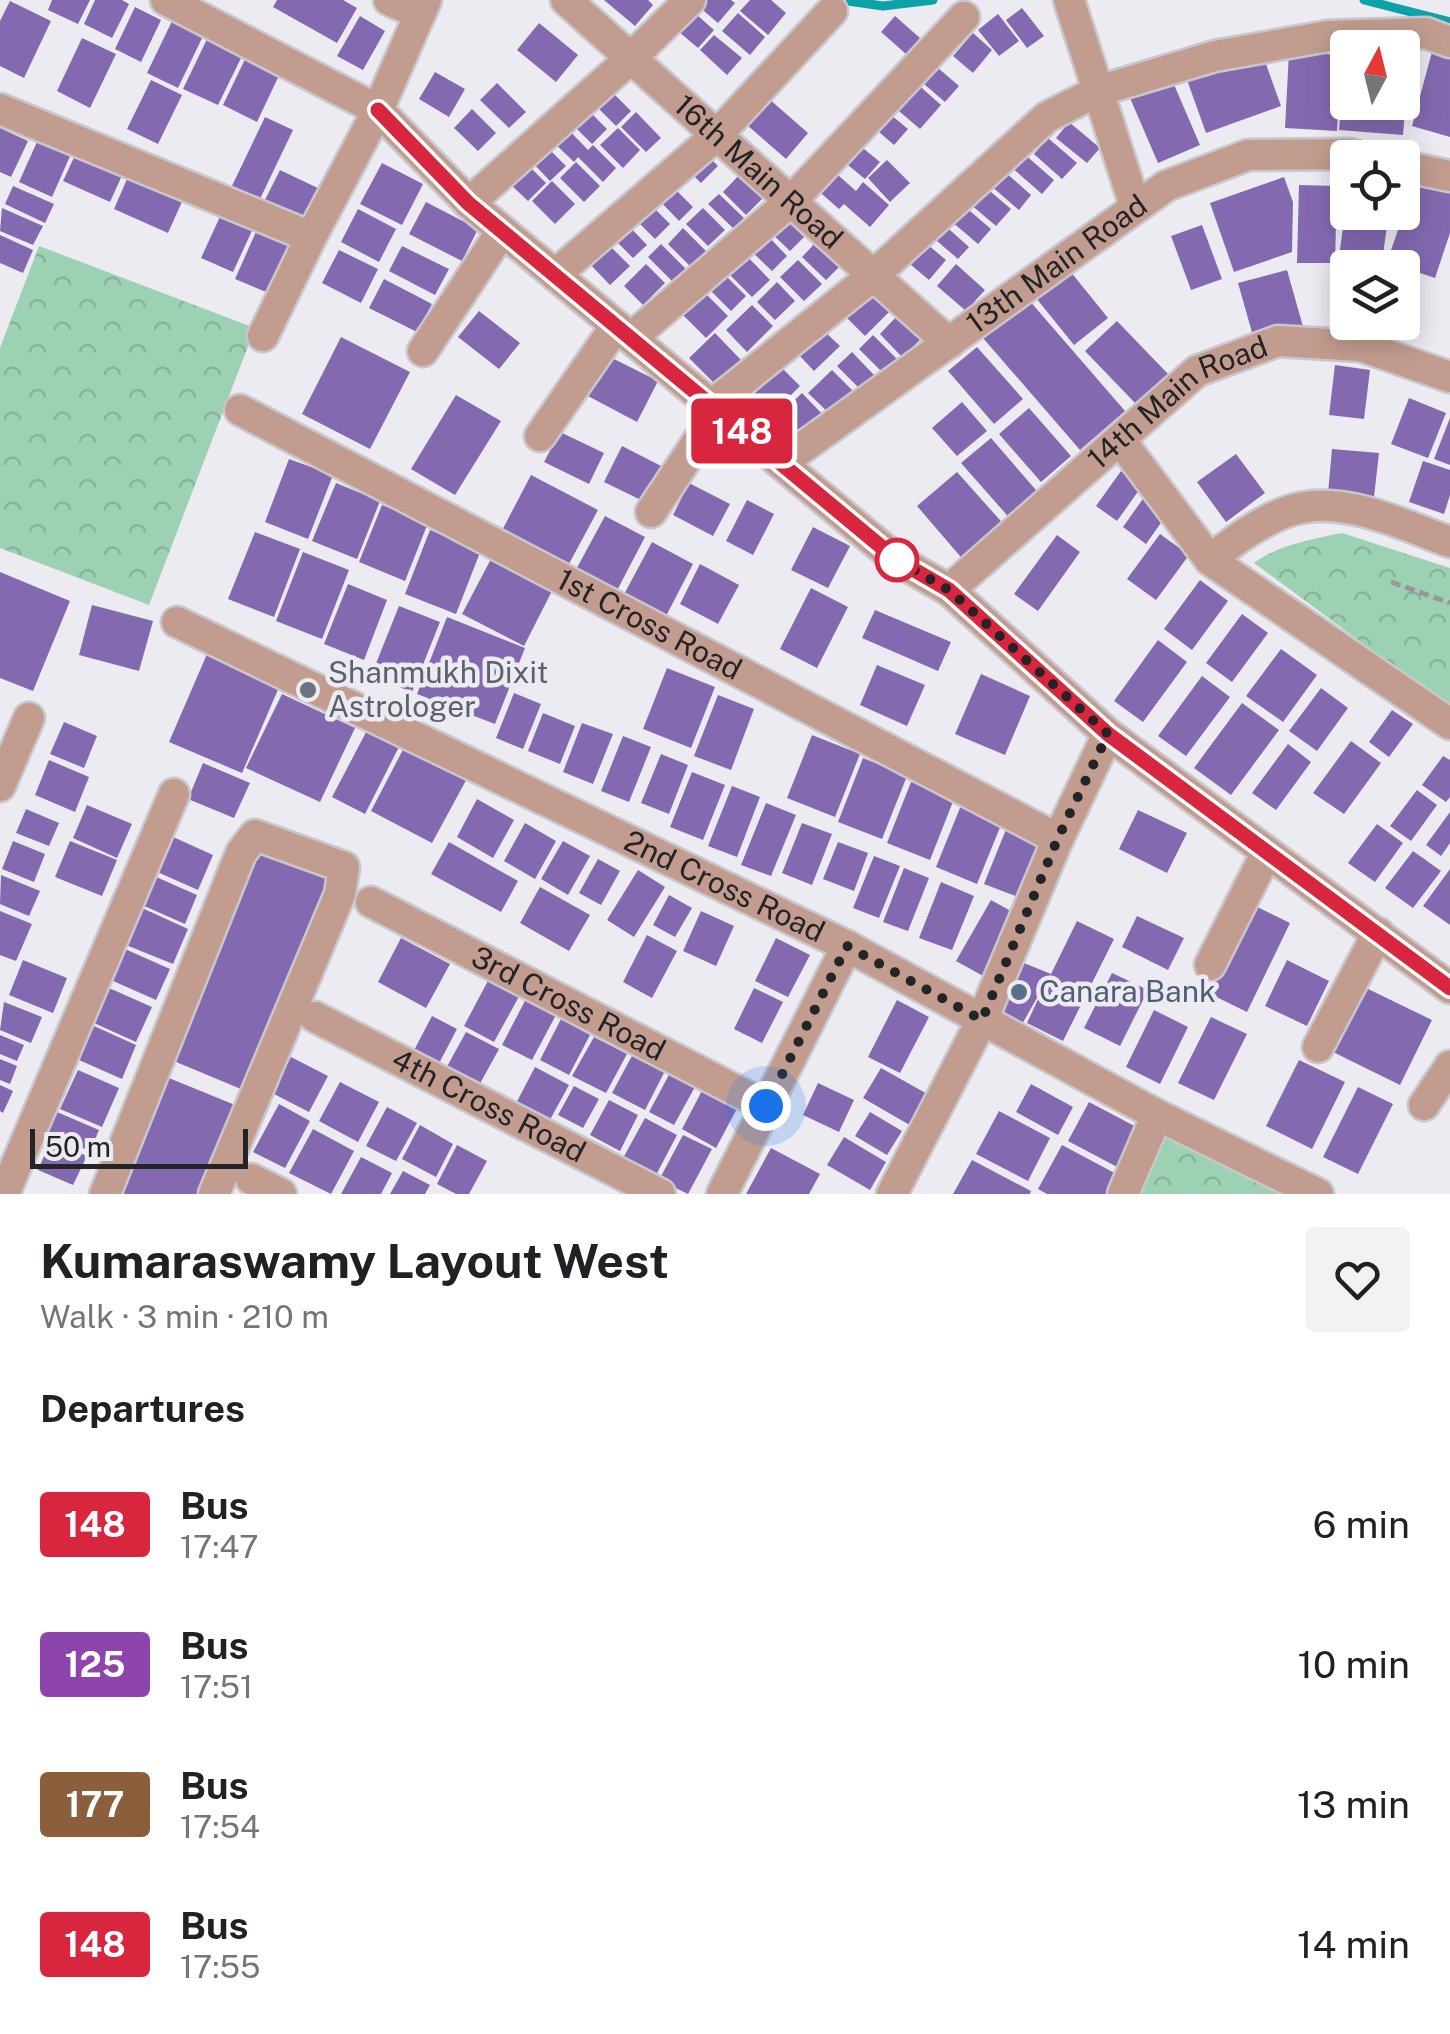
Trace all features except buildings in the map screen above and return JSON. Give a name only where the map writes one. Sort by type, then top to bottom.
[{"type":"street","points":[[166,0],[378,110],[468,203],[897,560],[949,590],[1108,734],[1450,988]]},
{"type":"street","points":[[262,336],[378,110],[423,7],[389,0]]},
{"type":"street","name":"16th Main Road","points":[[566,0],[950,343]]},
{"type":"street","points":[[468,203],[690,0]]},
{"type":"street","points":[[1069,0],[1135,206]]},
{"type":"street","points":[[556,276],[717,135],[832,11]]},
{"type":"street","points":[[540,436],[623,332],[791,202],[964,17]]},
{"type":"street","points":[[651,512],[715,408],[875,274],[1047,117],[1098,91],[1215,56],[1328,36],[1426,33],[1450,42]]},
{"type":"street","points":[[0,109],[312,237]]},
{"type":"street","name":"13th Main Road","points":[[781,463],[1166,186],[1248,155],[1330,154]]},
{"type":"street","points":[[1420,170],[1450,176]]},
{"type":"street","points":[[423,350],[502,230]]},
{"type":"street","name":"14th Main Road","points":[[949,590],[1197,371],[1278,342],[1361,346],[1450,377]]},
{"type":"street","name":"1st Cross Road","points":[[240,410],[1058,838]]},
{"type":"street","points":[[1120,440],[1210,560],[1450,724]]},
{"type":"street","points":[[1210,560],[1242,533],[1305,507],[1365,511],[1450,542]]},
{"type":"street","name":"2nd Cross Road","points":[[178,622],[847,946],[1157,1116],[1318,1194]]},
{"type":"street","points":[[0,786],[29,718]]},
{"type":"street","points":[[892,1194],[982,1020],[1058,838],[1108,734]]},
{"type":"street","points":[[4,1194],[174,794]]},
{"type":"street","points":[[105,1194],[242,854],[255,835],[344,868],[340,894],[214,1194]]},
{"type":"street","points":[[1210,965],[1267,852]]},
{"type":"street","name":"3rd Cross Road","points":[[371,902],[766,1106]]},
{"type":"street","points":[[1318,1047],[1378,933]]},
{"type":"street","points":[[722,1194],[847,946]]},
{"type":"street","name":"4th Cross Road","points":[[315,1017],[660,1194]]},
{"type":"street","points":[[1424,1104],[1450,1066]]},
{"type":"street","points":[[1123,1194],[1157,1116]]},
{"type":"street","points":[[251,1179],[281,1194]]},
{"type":"path","points":[[1391,582],[1450,603]]},
{"type":"green space","points":[[39,246],[255,328],[149,605],[0,548],[0,348]]},
{"type":"green space","points":[[1342,533],[1450,568],[1450,708],[1254,563],[1284,547]]},
{"type":"green space","points":[[1163,1128],[1298,1194],[1135,1194]]},
{"type":"waterway","points":[[841,0],[883,6],[933,0]]},
{"type":"waterway","points":[[1364,0],[1450,22]]},
{"type":"bus line","name":"148","points":[[378,110],[468,203],[897,560],[949,590],[1108,734],[1450,988]]},
{"type":"place","name":"Shanmukh Dixit Astrologer","points":[[308,690]]},
{"type":"place","name":"Canara Bank","points":[[1019,992]]},
{"type":"route","points":[[766,1106],[847,946],[982,1020],[1058,838],[1108,734],[949,590],[897,560]]}]
